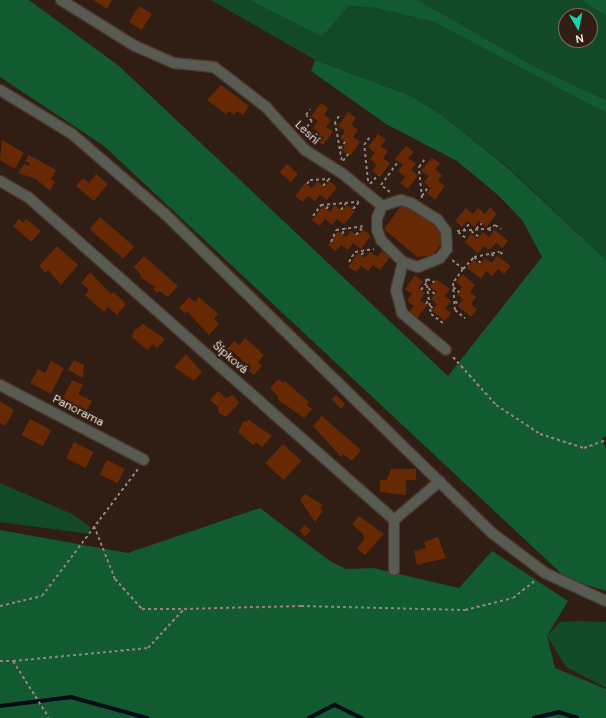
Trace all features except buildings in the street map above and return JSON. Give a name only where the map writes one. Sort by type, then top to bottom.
[{"type":"street","name":"Lesní","points":[[61,0],[141,49],[174,63],[214,67],[266,107],[294,141],[343,174],[382,206]]},
{"type":"street","points":[[0,90],[72,134],[165,214],[492,533],[545,573],[606,601]]},
{"type":"street","name":"Šípková","points":[[0,181],[28,197],[394,520]]},
{"type":"street","points":[[401,200],[423,211],[443,225],[446,233],[447,249],[431,264],[418,266],[403,262],[387,248],[377,230],[377,218],[382,206],[401,200]]},
{"type":"street","points":[[403,262],[396,290],[402,313],[446,350]]},
{"type":"street","name":"Panorama","points":[[0,385],[144,460]]},
{"type":"street","points":[[394,570],[394,520],[440,481]]},
{"type":"path","points":[[294,141],[312,120],[306,115],[310,109]]},
{"type":"path","points":[[339,116],[335,122],[342,162]]},
{"type":"path","points":[[369,138],[364,145],[369,186]]},
{"type":"path","points":[[340,149],[345,142]]},
{"type":"path","points":[[423,211],[419,167],[424,160]]},
{"type":"path","points":[[398,162],[381,184],[401,200]]},
{"type":"path","points":[[307,184],[310,180],[334,179]]},
{"type":"path","points":[[323,186],[328,180]]},
{"type":"path","points":[[422,196],[429,186]]},
{"type":"path","points":[[313,216],[320,205],[359,202]]},
{"type":"path","points":[[341,210],[346,203]]},
{"type":"path","points":[[326,209],[330,204]]},
{"type":"path","points":[[462,231],[470,223]]},
{"type":"path","points":[[476,230],[482,223]]},
{"type":"path","points":[[446,233],[488,229],[495,225],[501,229]]},
{"type":"path","points":[[331,242],[336,230],[363,226]]},
{"type":"path","points":[[342,234],[346,228]]},
{"type":"path","points":[[488,229],[494,232]]},
{"type":"path","points":[[457,231],[467,239]]},
{"type":"path","points":[[470,231],[479,237]]},
{"type":"path","points":[[348,262],[355,252],[387,248]]},
{"type":"path","points":[[361,256],[365,251]]},
{"type":"path","points":[[464,318],[455,310],[453,287],[463,269],[474,257],[500,252],[505,256]]},
{"type":"path","points":[[444,253],[463,269]]},
{"type":"path","points":[[490,254],[496,258]]},
{"type":"path","points":[[474,257],[481,263]]},
{"type":"path","points":[[421,290],[427,280],[431,314],[443,323]]},
{"type":"path","points":[[453,287],[459,292]]},
{"type":"path","points":[[428,288],[435,294]]},
{"type":"path","points":[[426,304],[429,299]]},
{"type":"path","points":[[454,300],[459,304]]},
{"type":"path","points":[[430,306],[434,309]]},
{"type":"path","points":[[446,350],[496,405],[540,434],[584,448],[606,440]]},
{"type":"path","points":[[0,606],[42,596],[144,460]]},
{"type":"path","points":[[94,526],[116,579],[142,609],[301,606],[464,610],[513,598],[545,573]]},
{"type":"path","points":[[0,661],[148,648],[184,609]]},
{"type":"path","points":[[13,661],[29,691],[49,718]]},
{"type":"green space","points":[[0,0],[29,0],[119,66],[448,376],[542,257],[523,221],[498,195],[457,161],[386,124],[311,71],[315,60],[411,96],[443,116],[508,168],[606,260],[606,436],[602,438],[606,449],[606,591],[566,578],[104,146],[0,77]]},
{"type":"green space","points":[[211,0],[249,0],[322,37],[349,6],[376,8],[434,22],[606,113],[606,260],[509,168],[443,116],[411,96],[315,60]]},
{"type":"green space","points":[[249,0],[418,0],[539,69],[606,100],[606,113],[434,22],[376,8],[349,6],[322,37]]},
{"type":"green space","points":[[418,0],[581,0],[594,8],[558,8],[558,48],[598,48],[598,11],[606,16],[606,100],[539,69]]},
{"type":"green space","points":[[581,0],[606,0],[606,16],[598,11],[598,8],[594,8]]},
{"type":"green space","points":[[0,483],[72,514],[90,527],[90,534],[0,522]]},
{"type":"green space","points":[[260,508],[330,561],[346,569],[373,568],[459,588],[492,551],[568,601],[547,636],[555,668],[606,689],[606,718],[0,718],[0,530],[128,553]]},
{"type":"green space","points":[[560,622],[606,622],[606,688],[566,667],[547,636]]},
{"type":"waterway","points":[[0,706],[71,697],[147,718]]},
{"type":"waterway","points":[[309,718],[335,705],[362,718]]},
{"type":"waterway","points":[[534,718],[559,712],[577,718]]}]
